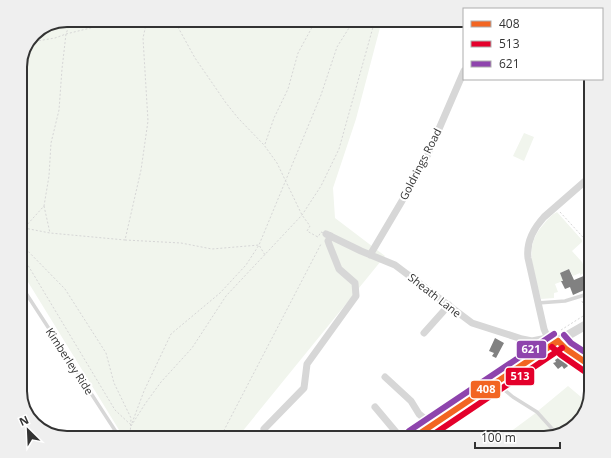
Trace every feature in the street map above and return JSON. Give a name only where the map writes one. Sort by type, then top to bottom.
[{"type":"street","name":"Goldrings Road","points":[[370,255],[429,152],[463,73]]},
{"type":"street","points":[[584,182],[538,224],[529,241],[527,250],[544,328],[552,341],[584,361]]},
{"type":"street","name":"Sheath Lane","points":[[328,235],[405,271],[472,323],[522,339],[532,341],[552,341]]},
{"type":"street","points":[[264,429],[304,388],[307,364],[356,296],[355,283],[340,268],[329,244],[328,235]]},
{"type":"street","points":[[424,333],[449,305]]},
{"type":"street","points":[[424,431],[495,383],[552,341],[584,321]]},
{"type":"street","points":[[385,377],[411,401],[419,414],[432,426]]},
{"type":"street","points":[[375,407],[395,431]]},
{"type":"lane","name":"Kimberley Ride","points":[[27,295],[115,431]]},
{"type":"lane","points":[[538,303],[565,301],[584,296]]},
{"type":"lane","points":[[495,383],[536,412],[553,430]]},
{"type":"path","points":[[50,233],[44,206],[49,176],[51,142],[59,110],[66,34],[68,27]]},
{"type":"path","points":[[37,41],[55,38],[95,27]]},
{"type":"path","points":[[124,240],[141,170],[148,121],[143,38],[145,27]]},
{"type":"path","points":[[178,27],[195,58],[226,103],[264,145],[277,163],[302,215],[310,226],[307,231],[318,238],[321,232],[328,235],[224,431]]},
{"type":"path","points":[[264,145],[274,118],[288,89],[298,53],[312,27]]},
{"type":"path","points":[[131,426],[144,391],[171,334],[220,293],[246,265],[259,245],[321,95],[337,47],[350,27]]},
{"type":"path","points":[[131,426],[144,404],[161,382],[192,348],[226,296],[302,215],[320,186],[339,150],[373,27]]},
{"type":"path","points":[[27,225],[44,206]]},
{"type":"path","points":[[556,207],[584,238]]},
{"type":"path","points":[[27,229],[50,233],[124,240],[181,243],[212,249],[259,245]]},
{"type":"path","points":[[259,245],[265,256]]},
{"type":"path","points":[[27,250],[65,289],[106,353],[114,383],[132,418],[131,431]]},
{"type":"path","points":[[27,264],[115,410],[131,426]]},
{"type":"path","points":[[578,298],[582,300],[584,305]]},
{"type":"path","points":[[560,331],[584,320]]},
{"type":"shaded area","points":[[67,27],[380,27],[356,119],[333,188],[335,218],[385,256],[243,431],[120,431],[27,280],[27,65],[28,57],[35,43],[47,32],[54,29]]},
{"type":"shaded area","points":[[524,133],[534,137],[524,161],[513,156]]},
{"type":"shaded area","points":[[557,212],[582,240],[582,242],[572,251],[582,262],[584,273],[573,276],[569,269],[560,273],[563,281],[555,284],[558,292],[554,293],[554,298],[541,299],[533,270],[533,243],[543,225]]},
{"type":"shaded area","points":[[568,386],[583,399],[582,404],[576,415],[566,424],[557,429],[544,431],[511,431]]},
{"type":"building","points":[[569,269],[574,280],[584,276],[584,290],[573,295],[570,287],[565,289],[561,281],[563,281],[560,273]]},
{"type":"building","points":[[495,338],[504,343],[496,358],[492,356],[494,353],[489,351]]},
{"type":"building","points":[[561,356],[568,366],[564,369],[562,366],[558,369],[553,363],[556,362],[555,360]]},
{"type":"transit line","name":"621","points":[[409,431],[554,334]]},
{"type":"transit line","name":"621","points":[[564,335],[571,343],[584,351]]},
{"type":"transit line","name":"408","points":[[558,341],[566,349],[584,361]]},
{"type":"transit line","name":"408","points":[[423,431],[558,341]]},
{"type":"transit line","name":"513","points":[[552,347],[584,371]]},
{"type":"transit line","name":"513","points":[[438,431],[562,348]]}]
